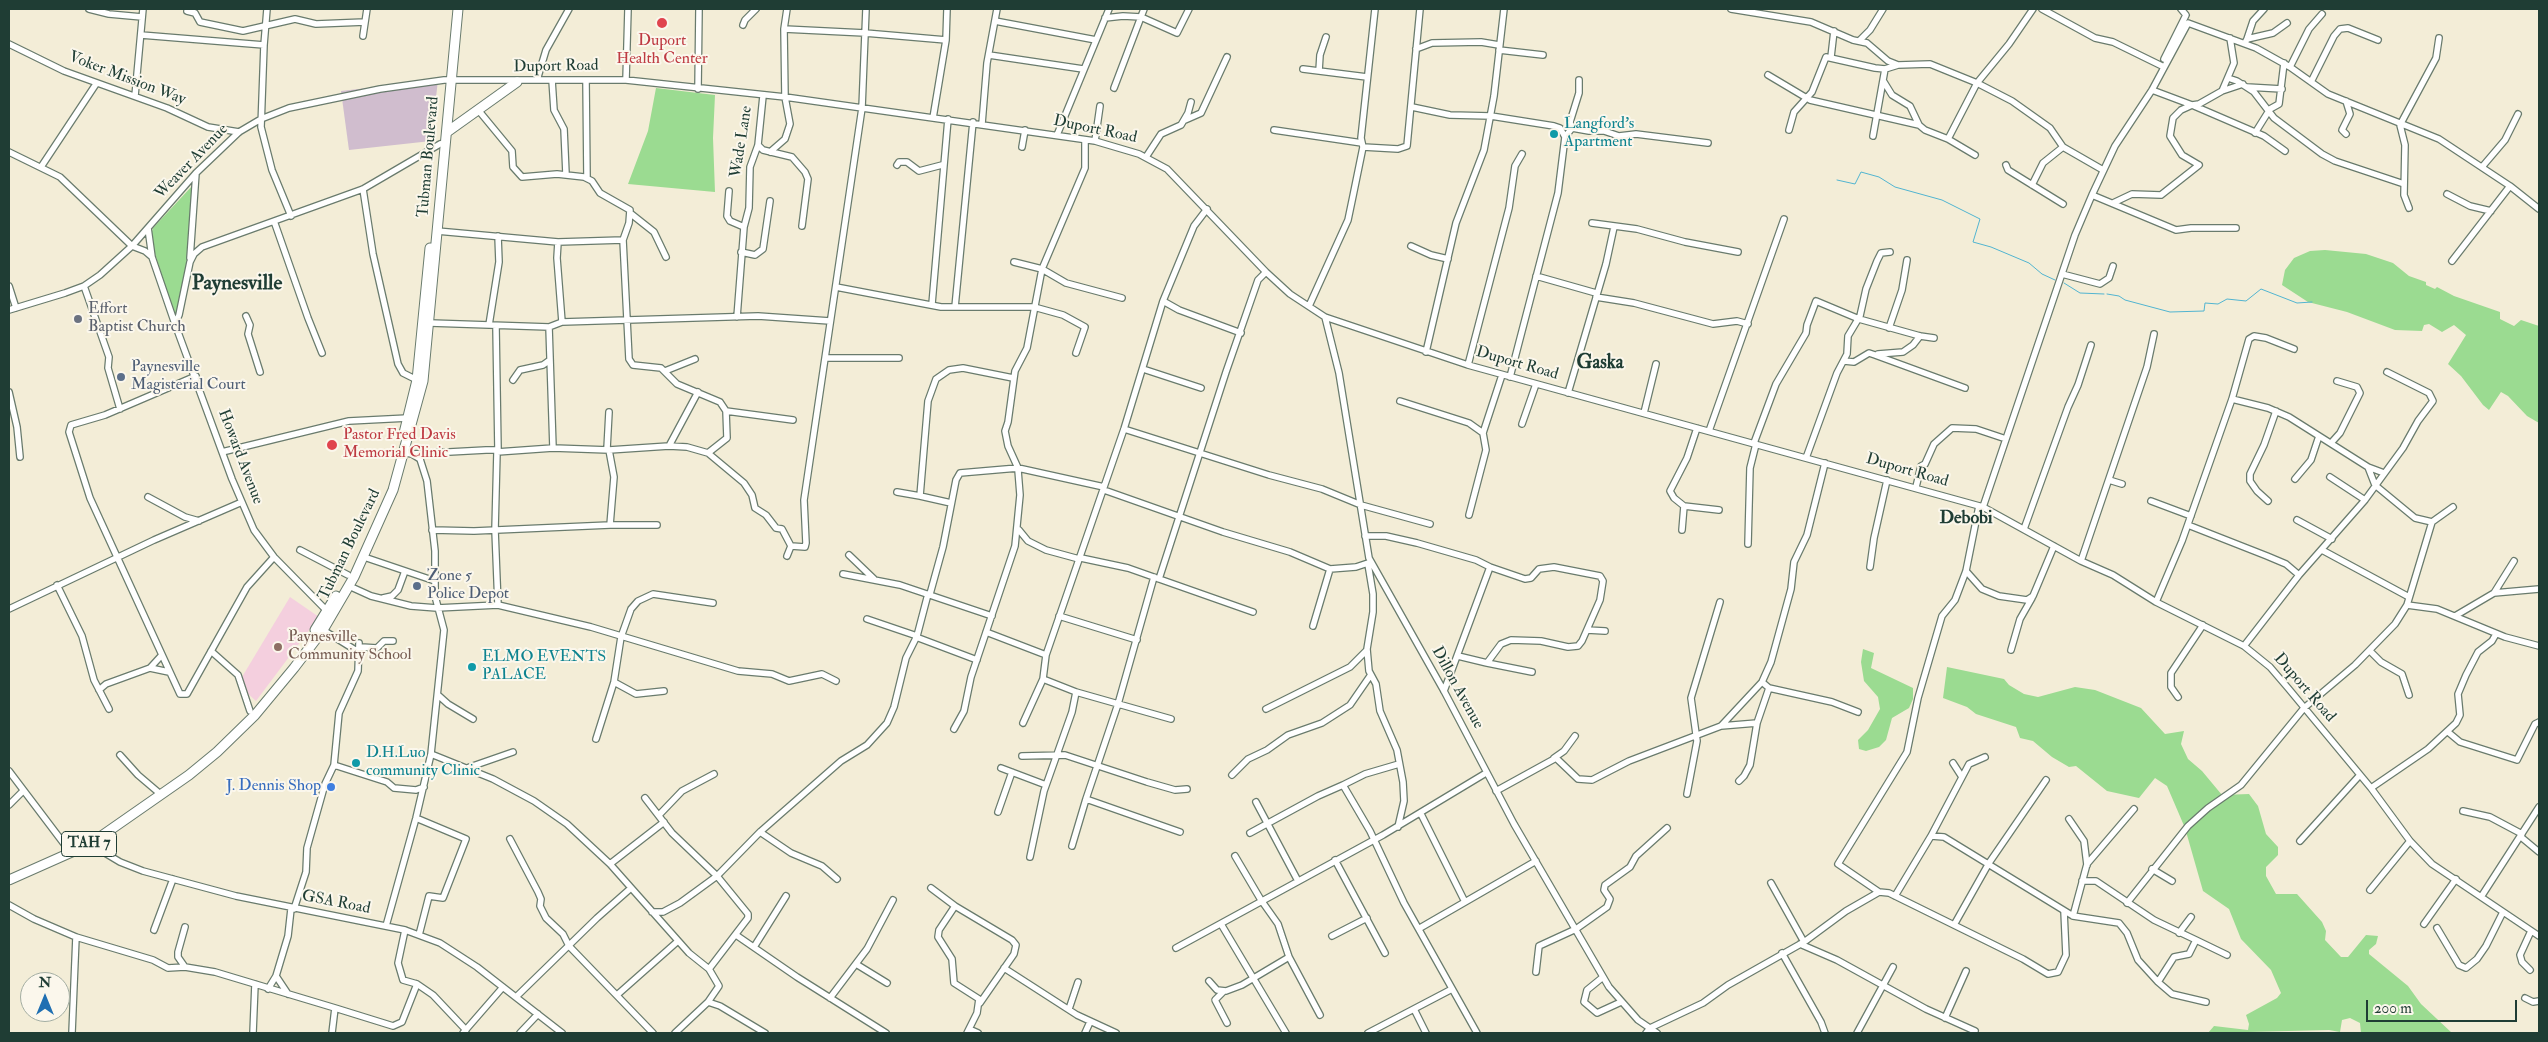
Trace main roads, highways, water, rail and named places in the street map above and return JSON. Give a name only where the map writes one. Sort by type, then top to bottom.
[{"type":"highway","name":"Tubman Boulevard","points":[[9,880],[88,842],[183,779],[217,752],[270,698],[322,630],[382,503],[408,418],[417,380],[447,80],[452,9]]},
{"type":"highway","name":"Tubman Boulevard","points":[[9,875],[88,842],[158,792],[213,747],[250,711],[304,646],[349,586],[388,506],[408,453],[423,381],[447,132],[447,80],[458,9]]},
{"type":"highway","points":[[447,132],[479,111],[517,82]]},
{"type":"waterway","points":[[1837,180],[1855,184],[1861,172],[1879,177],[1895,187],[1942,200],[1980,219],[1973,242],[1991,247],[2029,263],[2042,274],[2055,280]]},
{"type":"waterway","points":[[2064,283],[2080,293],[2104,294]]},
{"type":"waterway","points":[[2107,294],[2170,312],[2204,311],[2205,303],[2218,304],[2227,299],[2246,301],[2261,289],[2297,303],[2312,302]]},
{"type":"place","name":"Duport Health Center","points":[[662,23]]},
{"type":"place","name":"Langford's Apartment","points":[[1554,134]]},
{"type":"place","name":"Effort Baptist Church","points":[[78,319]]},
{"type":"place","name":"Paynesville Magisterial Court","points":[[121,377]]},
{"type":"place","name":"Pastor Fred Davis Memorial Clinic","points":[[332,445]]},
{"type":"place","name":"Zone 5 Police Depot","points":[[417,586]]},
{"type":"place","name":"Paynesville Community School","points":[[278,647]]},
{"type":"place","name":"ELMO EVENTS PALACE","points":[[472,667]]},
{"type":"place","name":"D.H.Luo community Clinic","points":[[356,763]]},
{"type":"place","name":"J. Dennis Shop","points":[[331,787]]},
{"type":"district","name":"Paynesville","points":[[237,284]]},
{"type":"district","name":"Gaska","points":[[1600,364]]},
{"type":"district","name":"Debobi","points":[[1966,519]]}]
